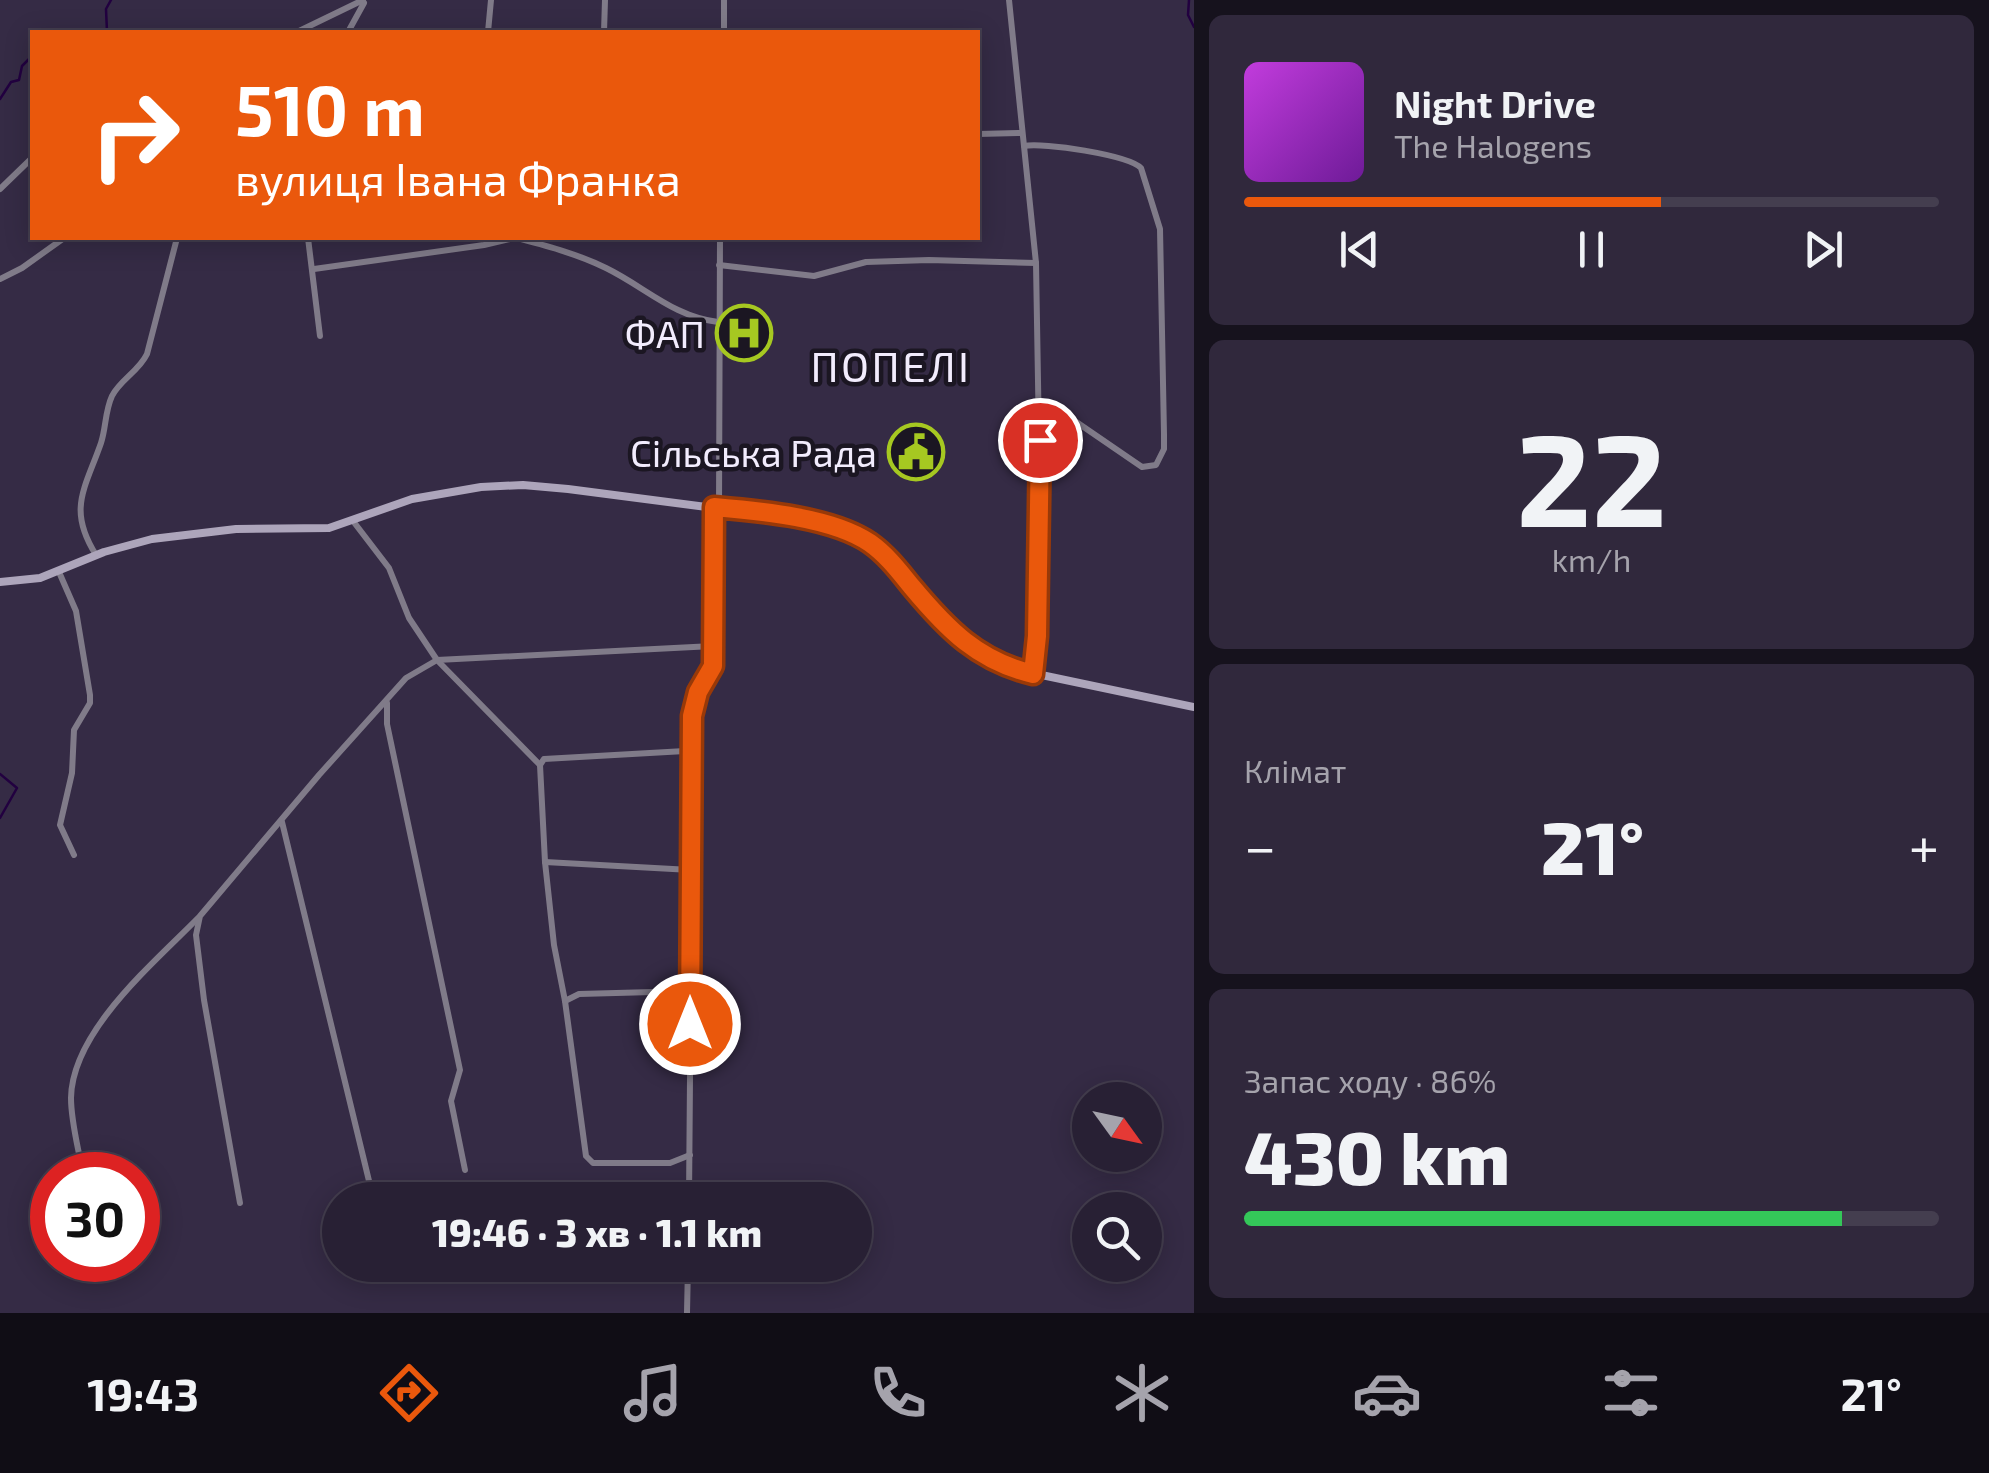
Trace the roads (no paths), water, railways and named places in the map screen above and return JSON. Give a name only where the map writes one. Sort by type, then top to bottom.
[{"type":"main road","points":[[0,582],[21,582],[59,572],[96,555],[152,540],[211,531],[329,528],[412,499],[498,486],[553,488],[716,507],[822,524],[859,536],[890,560],[954,635],[985,658],[1033,674],[1194,707]]},
{"type":"street","points":[[488,30],[491,0]]},
{"type":"street","points":[[604,30],[606,0]]},
{"type":"street","points":[[724,0],[724,30]]},
{"type":"street","points":[[1009,0],[1036,263],[1040,400],[1037,636],[1033,674]]},
{"type":"street","points":[[301,30],[363,1]]},
{"type":"street","points":[[349,30],[363,1]]},
{"type":"street","points":[[980,134],[1022,133]]},
{"type":"street","points":[[1024,146],[1039,143],[1124,158],[1141,168],[1160,229],[1164,434],[1160,459],[1142,467],[1040,400]]},
{"type":"street","points":[[0,189],[30,160]]},
{"type":"street","points":[[0,278],[22,268],[61,240]]},
{"type":"street","points":[[96,555],[82,533],[80,518],[88,471],[101,442],[113,394],[148,354],[176,240]]},
{"type":"street","points":[[308,240],[320,336]]},
{"type":"street","points":[[314,268],[506,240]]},
{"type":"street","points":[[522,240],[584,258],[609,269],[670,308],[718,322]]},
{"type":"street","points":[[689,1182],[692,747],[694,704],[713,666],[720,240]]},
{"type":"street","points":[[719,265],[814,276],[866,262],[1036,263]]},
{"type":"street","points":[[352,521],[396,579],[420,638],[437,660],[540,761],[554,945],[586,1156],[593,1162],[670,1163],[690,1155]]},
{"type":"street","points":[[59,572],[76,612],[90,695],[90,703],[74,730],[72,773],[60,825],[74,855]]},
{"type":"street","points":[[79,1152],[71,1103],[74,1075],[108,1010],[200,916],[406,678],[437,660],[712,646]]},
{"type":"street","points":[[387,702],[387,724],[460,1070],[451,1101],[465,1170]]},
{"type":"street","points":[[540,761],[686,752],[692,747]]},
{"type":"street","points":[[282,820],[369,1182]]},
{"type":"street","points":[[545,862],[691,870]]},
{"type":"street","points":[[200,916],[196,936],[202,984],[240,1202]]},
{"type":"street","points":[[565,1001],[579,994],[690,991]]},
{"type":"street","points":[[687,1313],[688,1282]]},
{"type":"waterway","points":[[107,30],[106,9],[111,0]]},
{"type":"waterway","points":[[1189,0],[1188,15],[1194,27]]},
{"type":"waterway","points":[[0,99],[11,82],[19,80],[22,66],[30,58]]},
{"type":"waterway","points":[[0,774],[17,788],[0,818]]},
{"type":"place","name":"ФАП","points":[[744,333]]},
{"type":"place","name":"Сільська Рада","points":[[916,452]]},
{"type":"district","name":"ПОПЕЛІ","points":[[891,365]]}]
